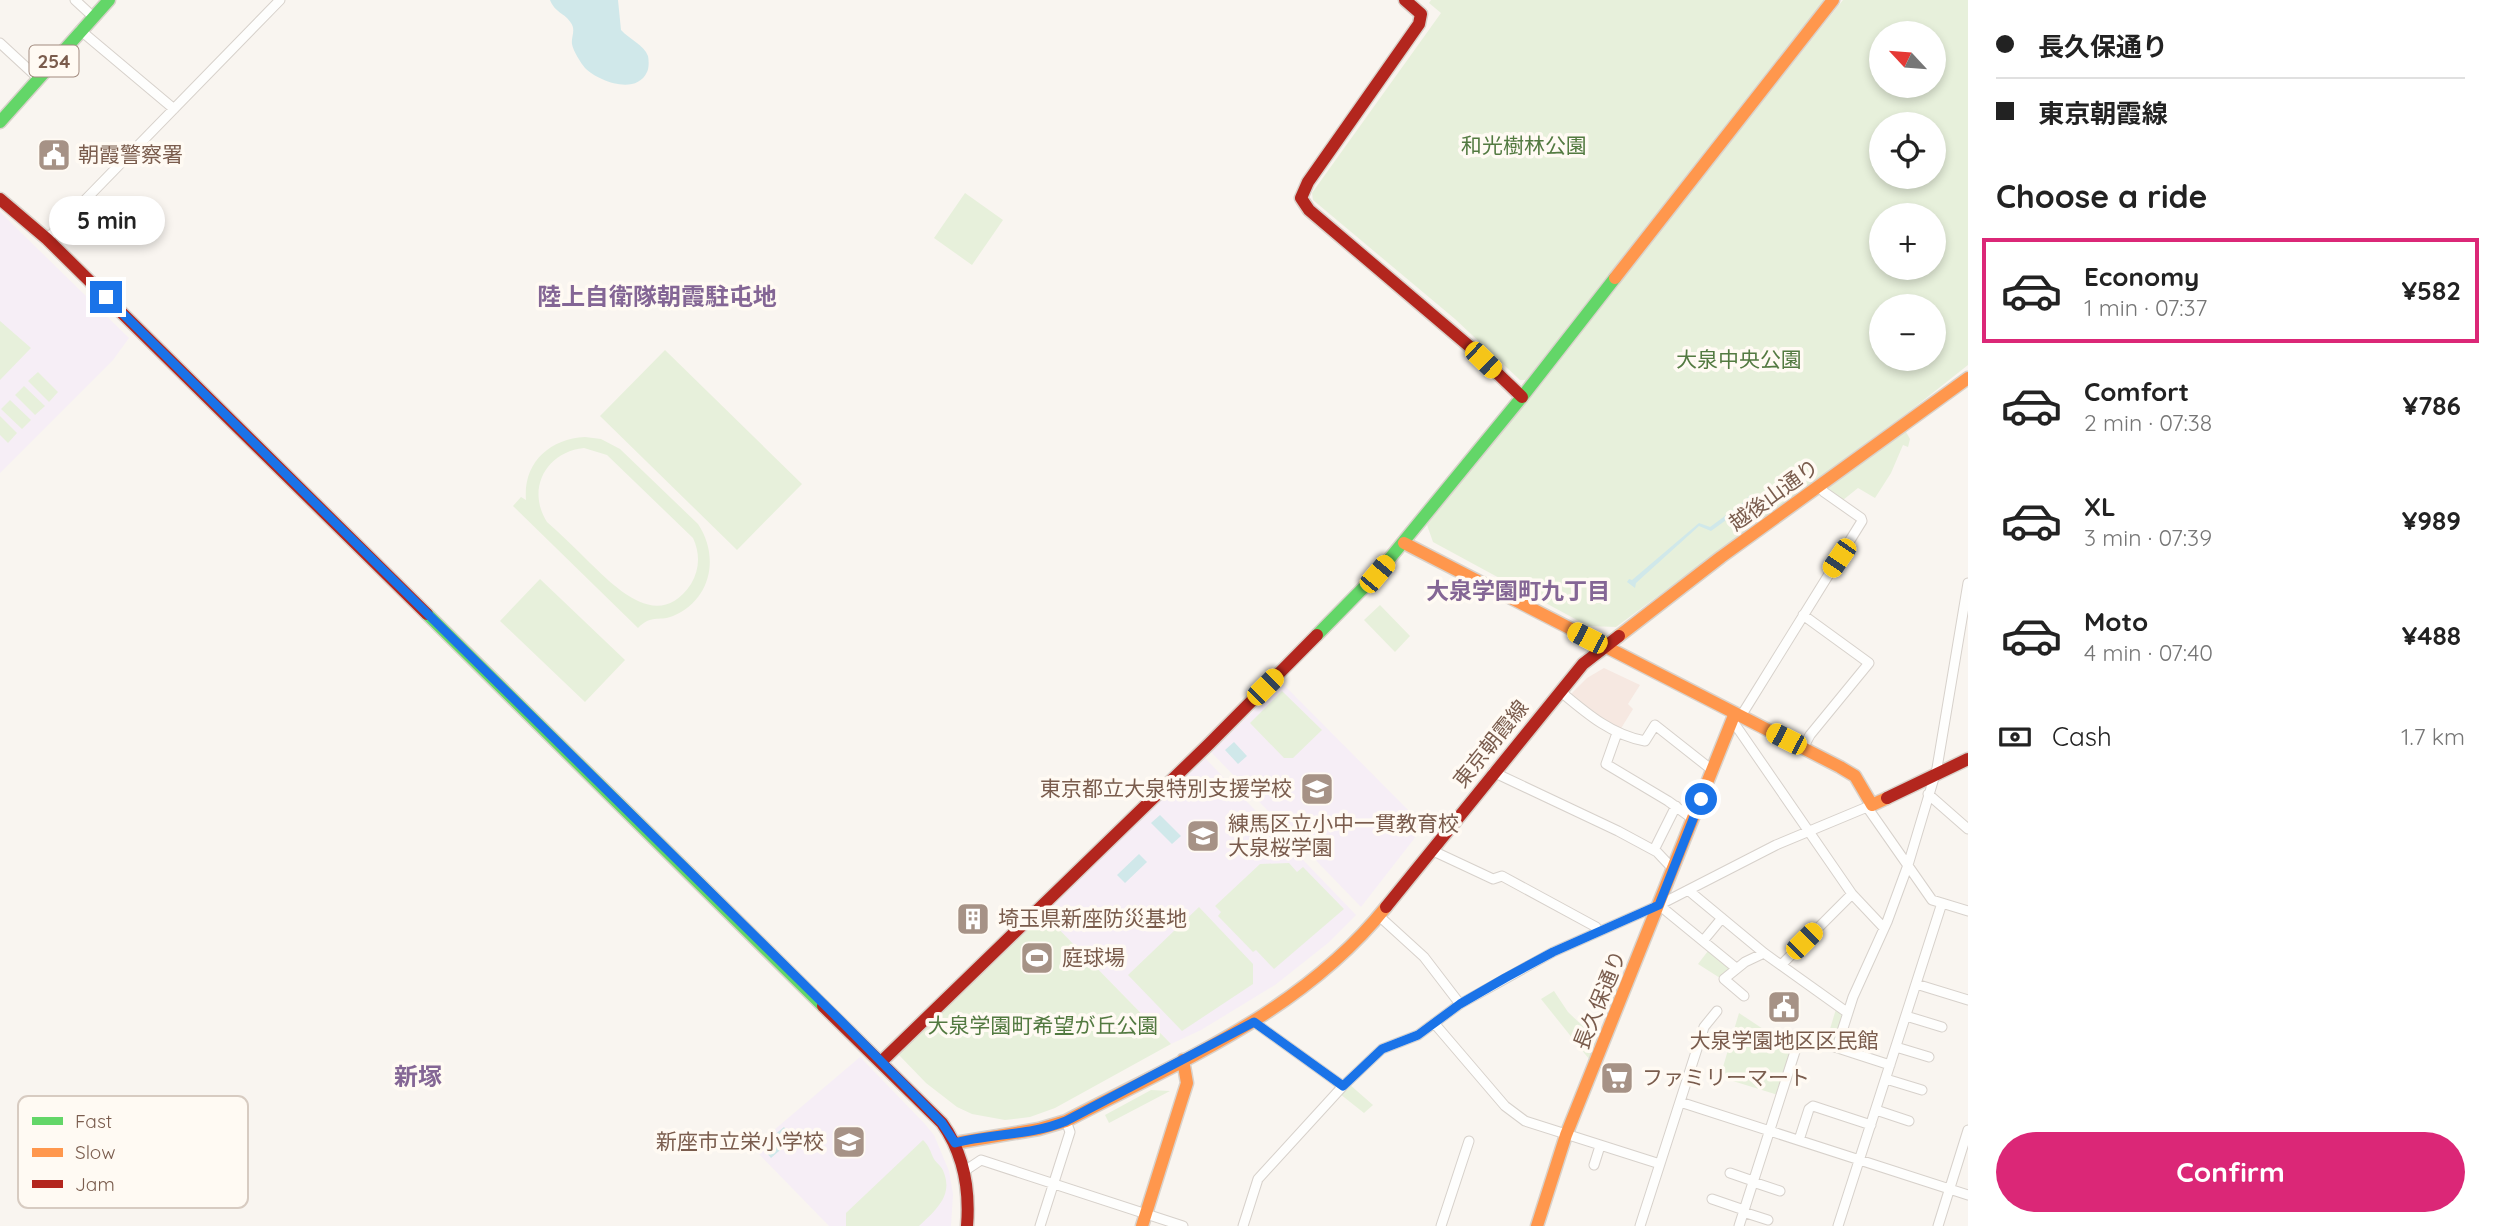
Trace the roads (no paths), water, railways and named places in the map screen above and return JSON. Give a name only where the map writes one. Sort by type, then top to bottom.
[{"type":"main road","name":"254","points":[[0,122],[35,75],[99,0]]},
{"type":"main road","name":"254","points":[[0,106],[35,75],[108,0]]},
{"type":"main road","points":[[1405,0],[1421,14],[1419,24],[1307,182],[1301,198],[1309,210],[1469,346],[1522,397]]},
{"type":"main road","points":[[881,1062],[1209,744],[1377,574],[1522,397],[1833,0]]},
{"type":"main road","points":[[0,199],[47,239],[942,1123],[955,1143],[963,1172],[968,1203],[967,1226]]},
{"type":"main road","name":"越後山通り","points":[[1604,646],[1721,557],[1968,378]]},
{"type":"main road","points":[[1404,543],[1736,716],[1850,772],[1859,781],[1870,806],[1968,760]]},
{"type":"main road","name":"東京朝霞線","points":[[955,1143],[976,1137],[1048,1128],[1066,1121],[1254,1022],[1291,997],[1338,960],[1379,916],[1560,691],[1583,664],[1604,646]]},
{"type":"main road","name":"長久保通り","points":[[1537,1226],[1566,1135],[1736,716]]},
{"type":"main road","points":[[1144,1220],[1186,1086],[1183,1060]]},
{"type":"street","points":[[75,0],[88,12]]},
{"type":"street","points":[[47,239],[280,0]]},
{"type":"street","points":[[80,30],[174,109]]},
{"type":"street","points":[[0,43],[35,75]]},
{"type":"street","points":[[1819,486],[1862,519],[1804,615],[1736,716],[1809,832],[1852,894],[1884,928]]},
{"type":"street","points":[[1837,1047],[1848,1013],[1908,865],[1935,775],[1968,583]]},
{"type":"street","points":[[1803,748],[1810,735],[1868,663],[1804,615]]},
{"type":"street","points":[[1560,691],[1617,733],[1645,741],[1655,725],[1712,770]]},
{"type":"street","points":[[1617,733],[1606,764],[1693,818]]},
{"type":"street","points":[[1493,772],[1564,803],[1654,850],[1673,869]]},
{"type":"street","points":[[1928,794],[1968,829]]},
{"type":"street","points":[[1654,850],[1676,806]]},
{"type":"street","points":[[1243,1226],[1258,1179],[1343,1086],[1382,1049],[1418,1035],[1460,1004],[1528,965],[1809,832],[1870,806],[1933,900],[1968,911]]},
{"type":"street","points":[[1431,850],[1493,879],[1502,876],[1598,931]]},
{"type":"street","points":[[1688,890],[1764,953],[1848,1013]]},
{"type":"street","points":[[1781,965],[1852,894]]},
{"type":"street","points":[[1838,1226],[1942,903]]},
{"type":"street","points":[[1659,905],[1736,968]]},
{"type":"street","points":[[1379,916],[1424,957],[1460,1004]]},
{"type":"street","points":[[1703,941],[1722,918]]},
{"type":"street","points":[[1744,996],[1724,980],[1736,968],[1764,953]]},
{"type":"street","points":[[1916,984],[1968,1000]]},
{"type":"street","points":[[1640,1226],[1704,1027],[1717,1011]]},
{"type":"street","points":[[1906,1016],[1942,1027]]},
{"type":"street","points":[[1254,1022],[1343,1086]]},
{"type":"street","points":[[1434,1023],[1505,1106],[1525,1121],[1660,1164]]},
{"type":"street","points":[[1739,1226],[1799,1039],[1804,1037],[1890,1065]]},
{"type":"street","points":[[1896,1047],[1928,1057]]},
{"type":"street","points":[[1886,1079],[1922,1090]]},
{"type":"street","points":[[1680,1102],[1968,1195]]},
{"type":"street","points":[[1799,1140],[1809,1109],[1813,1107],[1871,1125]]},
{"type":"street","points":[[1876,1110],[1909,1121]]},
{"type":"street","points":[[1040,1226],[1070,1132],[1066,1121]]},
{"type":"street","points":[[1938,1226],[1968,1130]]},
{"type":"street","points":[[1441,1226],[1469,1141]]},
{"type":"street","points":[[1594,1165],[1600,1146]]},
{"type":"street","points":[[963,1172],[981,1160],[1054,1184],[1144,1220],[1183,1226]]},
{"type":"street","points":[[1730,1173],[1780,1191]]},
{"type":"street","points":[[1712,1199],[1768,1220]]},
{"type":"water","points":[[550,0],[618,0],[621,30],[648,56],[648,70],[642,79],[626,85],[617,84],[585,68],[573,47],[573,31],[569,20]]},
{"type":"water","points":[[1750,495],[1747,505],[1711,531],[1699,526],[1636,583],[1635,588],[1627,582],[1699,523],[1710,527]]},
{"type":"water","points":[[1234,742],[1247,756],[1238,764],[1225,750]]},
{"type":"water","points":[[1160,815],[1181,836],[1172,844],[1151,823]]},
{"type":"water","points":[[1139,854],[1147,862],[1125,883],[1117,875]]},
{"type":"water","points":[[784,1127],[794,1138],[771,1158],[761,1146]]},
{"type":"place","name":"朝霞警察署","points":[[54,155]]},
{"type":"place","name":"東京都立大泉特別支援学校","points":[[1317,789]]},
{"type":"place","name":"練馬区立小中一貫教育校 大泉桜学園","points":[[1203,836]]},
{"type":"place","name":"埼玉県新座防災基地","points":[[973,919]]},
{"type":"place","name":"庭球場","points":[[1037,958]]},
{"type":"place","name":"大泉学園地区区民館","points":[[1784,1007]]},
{"type":"place","name":"ファミリーマート","points":[[1617,1078]]},
{"type":"place","name":"新座市立栄小学校","points":[[849,1142]]},
{"type":"district","name":"陸上自衛隊朝霞駐屯地","points":[[657,297]]},
{"type":"district","name":"大泉学園町九丁目","points":[[1518,591]]},
{"type":"district","name":"新塚","points":[[418,1077]]},
{"type":"park label","name":"和光樹林公園","points":[[1524,146]]},
{"type":"park label","name":"大泉中央公園","points":[[1739,360]]},
{"type":"park label","name":"大泉学園町希望が丘公園","points":[[1043,1026]]}]
